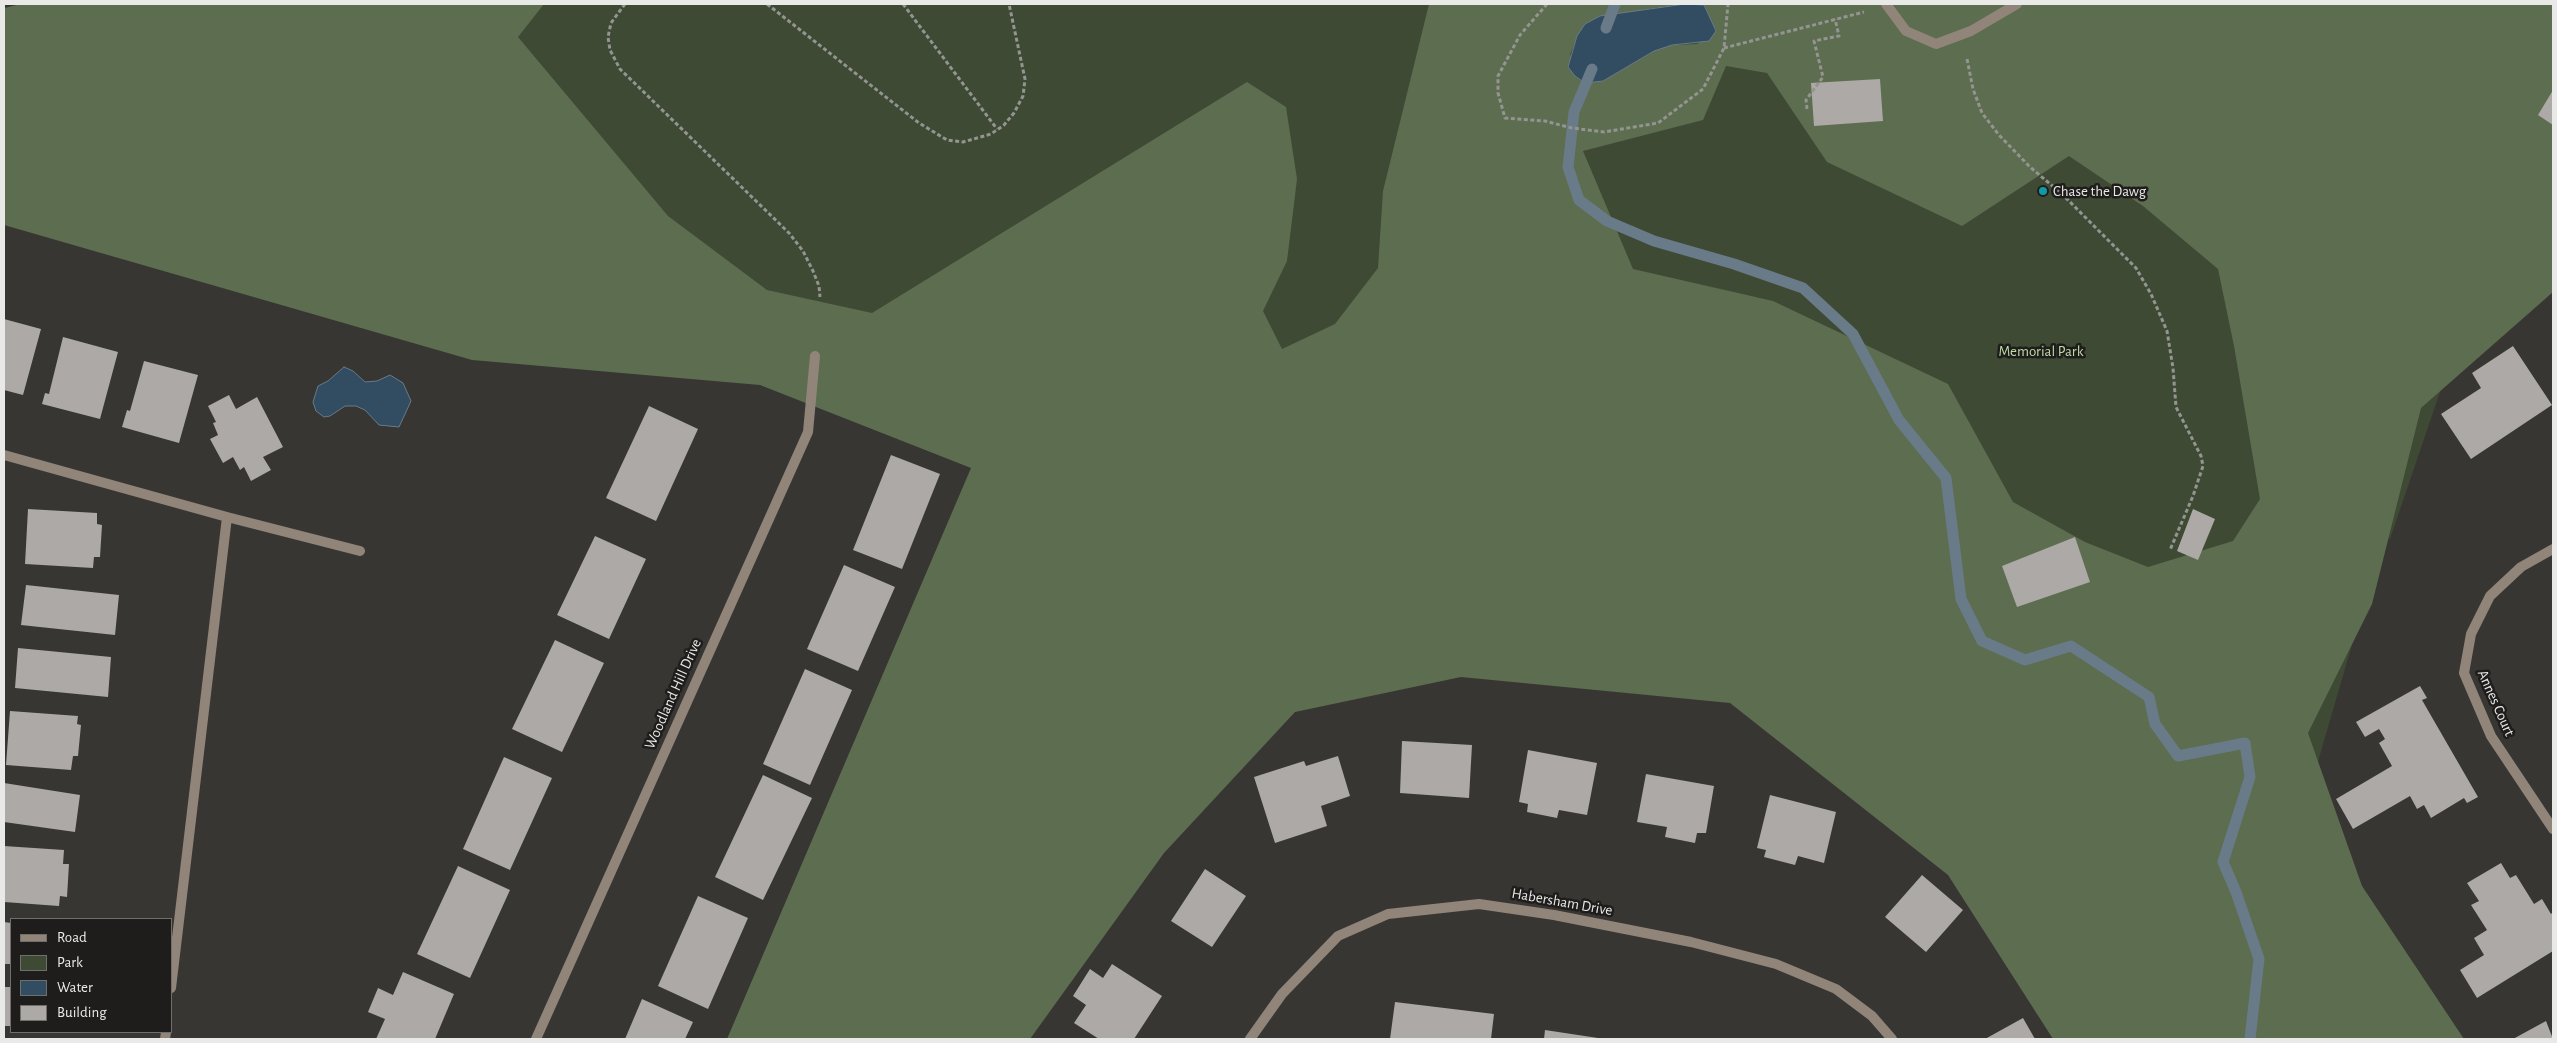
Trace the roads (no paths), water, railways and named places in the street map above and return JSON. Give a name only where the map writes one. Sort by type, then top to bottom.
[{"type":"street","points":[[1886,5],[1906,31],[1936,44],[1972,31],[2017,4]]},
{"type":"street","name":"Woodland Hill Drive","points":[[536,1039],[808,432],[815,356]]},
{"type":"street","points":[[4,455],[227,517],[360,551]]},
{"type":"street","points":[[172,980],[227,517]]},
{"type":"street","name":"Annes Court","points":[[2553,549],[2521,567],[2490,596],[2471,634],[2464,673],[2491,736],[2553,830]]},
{"type":"street","name":"Habersham Drive","points":[[1250,1039],[1282,994],[1338,936],[1388,914],[1479,904],[1554,915],[1681,940],[1776,964],[1836,989],[1872,1016],[1892,1039]]},
{"type":"water","points":[[1685,4],[1704,5],[1716,31],[1709,41],[1672,45],[1654,51],[1603,81],[1585,83],[1575,76],[1568,67],[1577,36],[1585,24],[1600,16]]},
{"type":"water","points":[[344,367],[353,371],[365,382],[377,381],[390,375],[403,383],[411,401],[399,427],[379,425],[365,410],[356,406],[345,406],[330,416],[324,417],[316,411],[313,402],[318,386],[328,381]]},
{"type":"waterway","points":[[1606,28],[1615,4]]},
{"type":"waterway","points":[[1592,69],[1574,112],[1568,167],[1579,200],[1607,221],[1654,241],[1734,264],[1803,288],[1853,334],[1899,420],[1946,478],[1961,599],[1982,641],[2025,660],[2071,646],[2149,697],[2155,724],[2178,756],[2245,743],[2250,777],[2223,862],[2236,892],[2259,959],[2250,1039]]},
{"type":"place","name":"Chase the Dawg","points":[[2043,191]]},
{"type":"park label","name":"Memorial Park","points":[[2041,351]]}]
